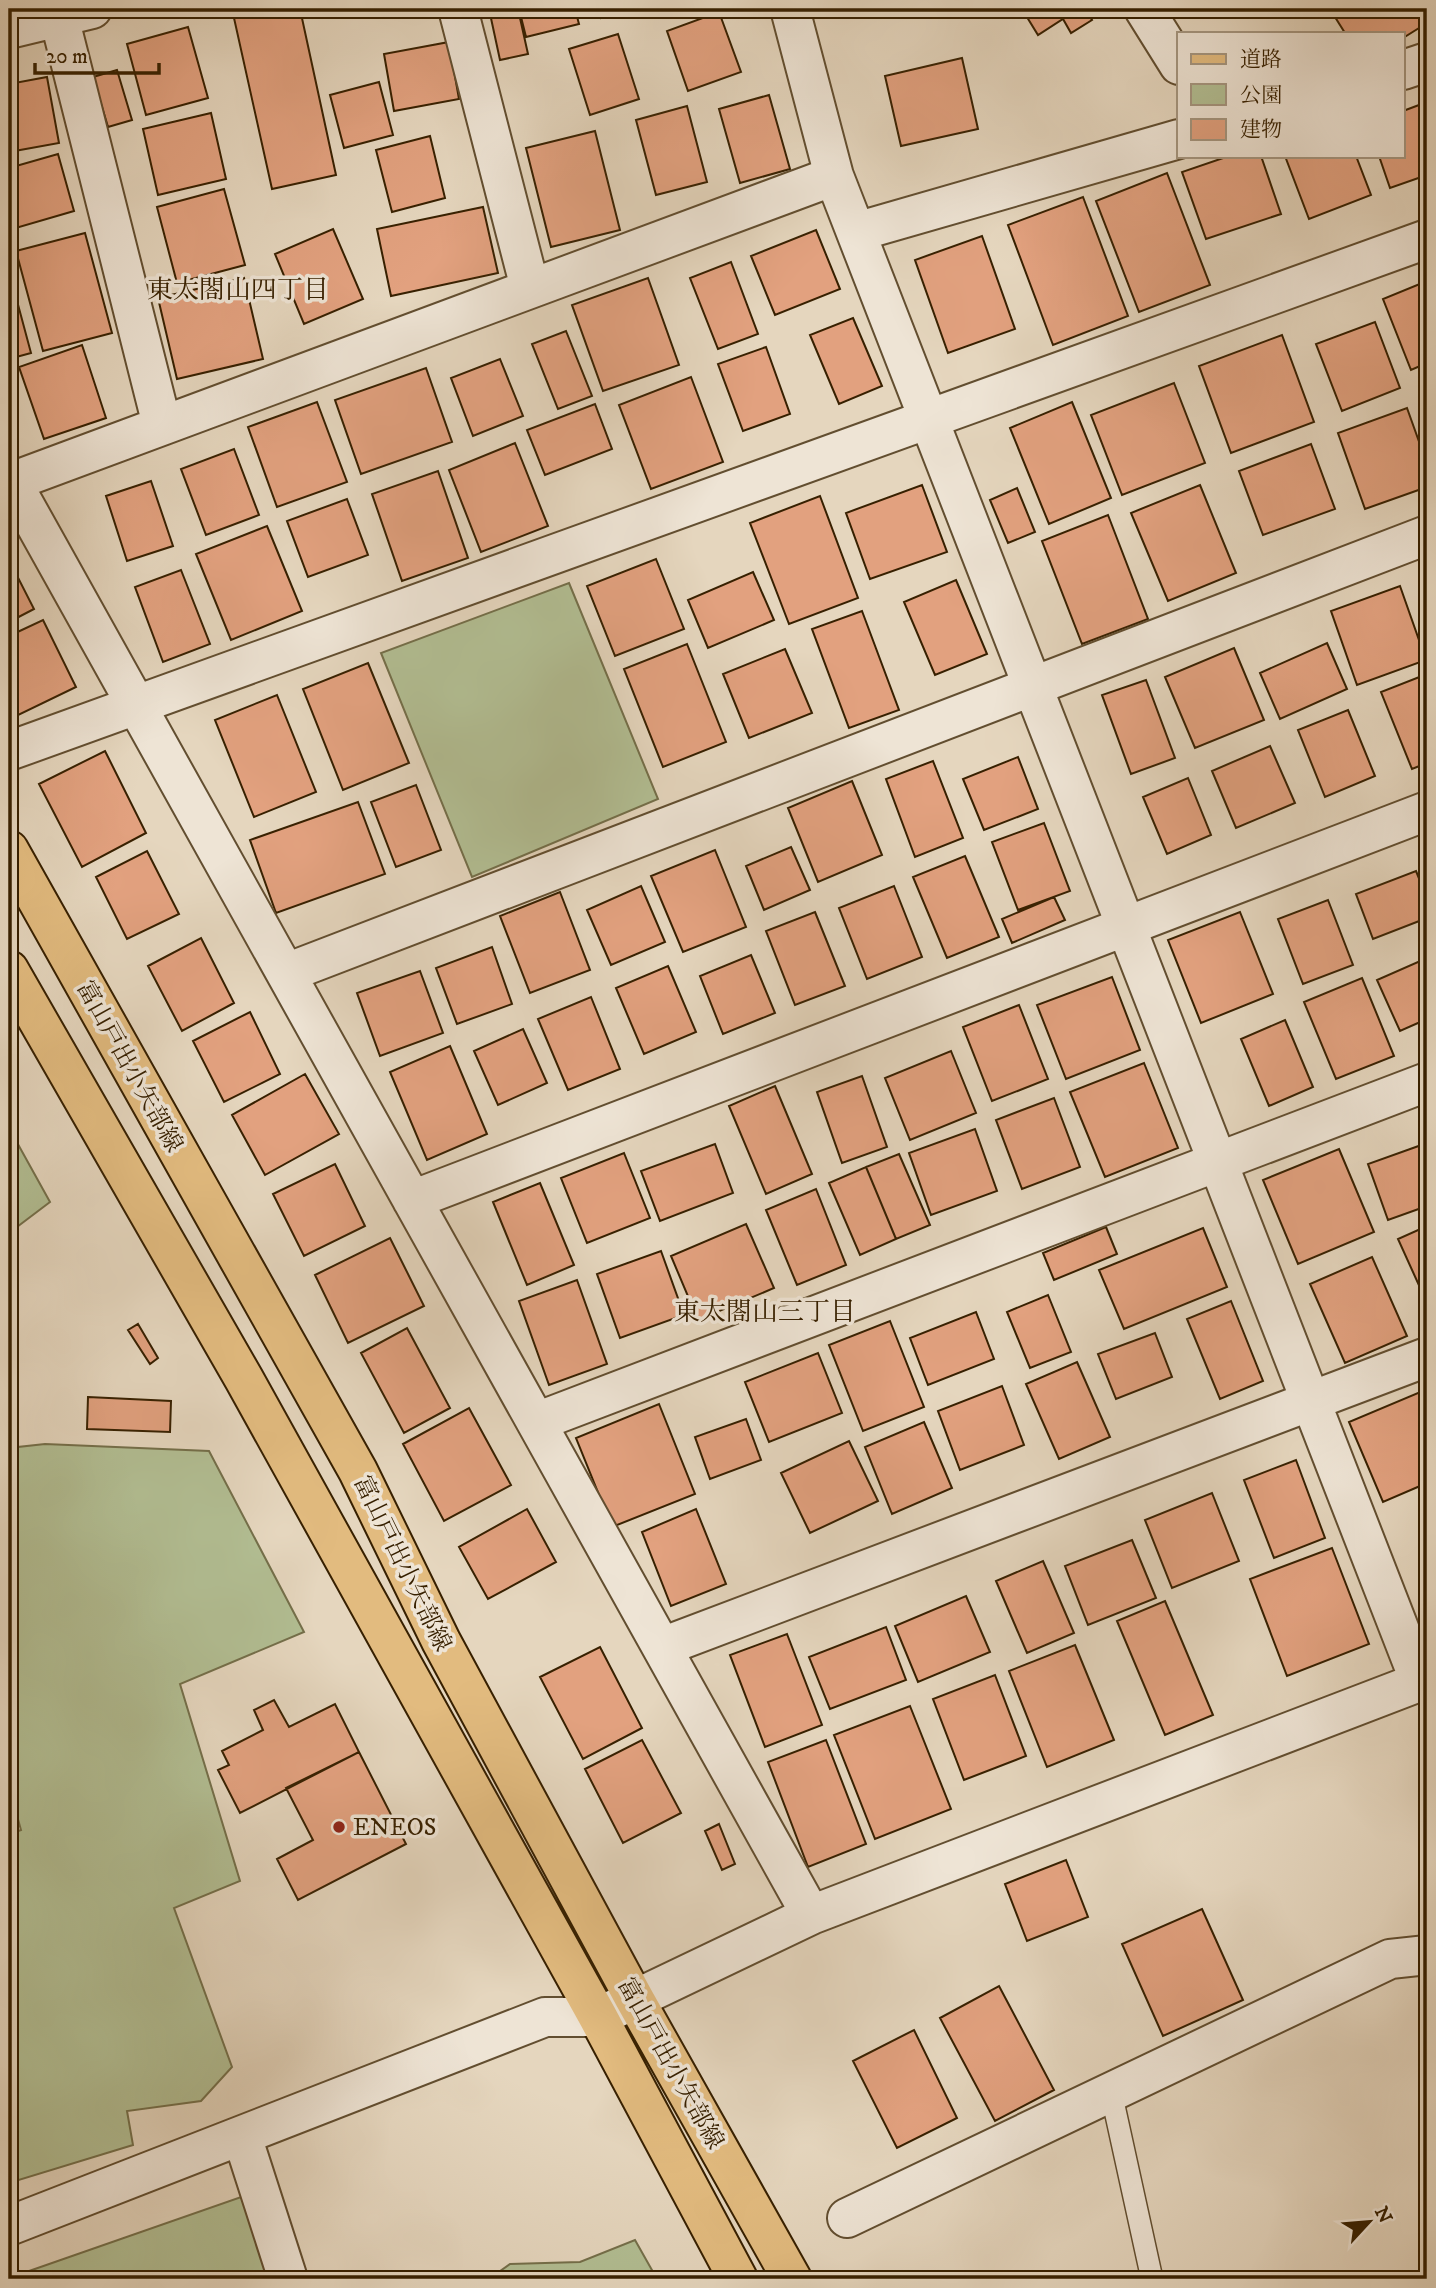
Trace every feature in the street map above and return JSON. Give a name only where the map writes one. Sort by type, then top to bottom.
[{"type":"main road","name":"富山戸出小矢部線","points":[[9,850],[358,1471],[441,1641],[634,1998],[792,2279]]},
{"type":"main road","name":"富山戸出小矢部線","points":[[9,970],[244,1379],[598,2017],[738,2279]]},
{"type":"street","points":[[458,9],[530,288]]},
{"type":"street","points":[[9,2225],[545,2017],[598,2017],[811,1915],[1424,1680],[1311,1401],[834,176],[790,9]]},
{"type":"street","points":[[1144,9],[1177,62]]},
{"type":"street","points":[[9,29],[75,13],[162,425]]},
{"type":"street","points":[[1404,70],[1427,62]]},
{"type":"street","points":[[856,232],[1177,140]]},
{"type":"street","points":[[811,1915],[10,479],[834,176]]},
{"type":"street","points":[[9,751],[1427,239]]},
{"type":"street","points":[[286,973],[1427,535]]},
{"type":"street","points":[[412,1200],[1427,811]]},
{"type":"street","points":[[537,1422],[1427,1082]]},
{"type":"street","points":[[662,1647],[1427,1357]]},
{"type":"street","points":[[847,2218],[1390,1959],[1427,1955]]},
{"type":"street","points":[[243,2136],[288,2279]]},
{"type":"lane","points":[[1111,2092],[1152,2279]]},
{"type":"green space","points":[[569,583],[658,799],[472,877],[381,653]]},
{"type":"green space","points":[[9,1128],[50,1202],[9,1233]]},
{"type":"green space","points":[[45,1444],[209,1451],[304,1632],[180,1684],[240,1881],[174,1908],[232,2067],[201,2101],[127,2111],[133,2145],[9,2183],[9,1834],[21,1830],[9,1787],[9,1448]]},
{"type":"green space","points":[[244,2196],[270,2279],[9,2279],[9,2278]]},
{"type":"green space","points":[[635,2240],[657,2279],[489,2279],[510,2264],[580,2262]]},
{"type":"building","points":[[232,9],[300,9],[336,175],[272,189]]},
{"type":"building","points":[[489,9],[518,9],[528,54],[500,60]]},
{"type":"building","points":[[519,9],[575,9],[579,24],[526,37]]},
{"type":"building","points":[[599,9],[641,9],[601,18]]},
{"type":"building","points":[[1022,9],[1085,9],[1092,20],[1071,33],[1063,19],[1038,35]]},
{"type":"building","points":[[1348,9],[1427,9],[1427,23],[1404,37],[1404,32],[1344,32],[1335,17]]},
{"type":"building","points":[[719,12],[741,72],[688,91],[667,31]]},
{"type":"building","points":[[188,27],[208,98],[146,115],[127,44]]},
{"type":"building","points":[[618,34],[639,99],[590,115],[569,49]]},
{"type":"building","points":[[449,42],[459,99],[394,111],[384,54]]},
{"type":"building","points":[[962,58],[978,129],[901,146],[885,76]]},
{"type":"building","points":[[117,70],[132,120],[108,127],[93,77]]},
{"type":"building","points":[[47,77],[59,143],[9,152],[9,84]]},
{"type":"building","points":[[379,82],[393,135],[344,148],[330,95]]},
{"type":"building","points":[[769,95],[790,169],[740,183],[719,109]]},
{"type":"building","points":[[1427,102],[1427,175],[1390,188],[1380,158],[1404,158],[1404,111]]},
{"type":"building","points":[[687,106],[707,182],[656,195],[636,120]]},
{"type":"building","points":[[211,113],[226,179],[158,195],[143,129]]},
{"type":"building","points":[[595,131],[620,230],[551,247],[526,148]]},
{"type":"building","points":[[430,136],[445,198],[392,212],[376,150]]},
{"type":"building","points":[[58,154],[74,211],[9,230],[9,168]]},
{"type":"building","points":[[1223,158],[1262,158],[1281,214],[1206,239],[1182,172]]},
{"type":"building","points":[[1286,158],[1357,158],[1371,195],[1309,219]]},
{"type":"building","points":[[1167,173],[1210,285],[1139,312],[1096,201]]},
{"type":"building","points":[[224,189],[245,265],[177,283],[157,207]]},
{"type":"building","points":[[1083,197],[1128,316],[1053,345],[1008,225]]},
{"type":"building","points":[[483,207],[498,273],[391,296],[377,229]]},
{"type":"building","points":[[333,229],[363,299],[304,324],[275,254]]},
{"type":"building","points":[[816,230],[840,289],[775,315],[751,256]]},
{"type":"building","points":[[85,233],[112,333],[43,351],[16,251]]},
{"type":"building","points":[[982,236],[1015,329],[948,353],[915,260]]},
{"type":"building","points":[[731,262],[758,334],[718,349],[690,278]]},
{"type":"building","points":[[9,271],[31,353],[9,359]]},
{"type":"building","points":[[244,278],[263,359],[177,379],[158,298]]},
{"type":"building","points":[[648,278],[679,365],[603,391],[572,305]]},
{"type":"building","points":[[1427,281],[1427,363],[1411,370],[1383,299]]},
{"type":"building","points":[[853,318],[882,386],[839,404],[810,335]]},
{"type":"building","points":[[1375,322],[1400,388],[1342,411],[1316,344]]},
{"type":"building","points":[[566,331],[592,396],[558,409],[532,344]]},
{"type":"building","points":[[1282,335],[1314,422],[1231,453],[1199,366]]},
{"type":"building","points":[[82,345],[106,418],[44,439],[19,367]]},
{"type":"building","points":[[766,347],[790,414],[743,431],[718,364]]},
{"type":"building","points":[[500,359],[523,416],[473,436],[451,378]]},
{"type":"building","points":[[426,368],[452,442],[361,474],[335,400]]},
{"type":"building","points":[[691,377],[723,462],[651,489],[619,405]]},
{"type":"building","points":[[1174,383],[1205,463],[1122,495],[1091,415]]},
{"type":"building","points":[[317,402],[347,482],[277,507],[248,427]]},
{"type":"building","points":[[1072,402],[1111,498],[1049,524],[1010,428]]},
{"type":"building","points":[[595,404],[612,449],[545,475],[527,430]]},
{"type":"building","points":[[1407,408],[1427,464],[1427,487],[1365,509],[1338,433]]},
{"type":"building","points":[[515,443],[548,526],[481,552],[449,470]]},
{"type":"building","points":[[1311,444],[1335,509],[1263,535],[1239,471]]},
{"type":"building","points":[[234,449],[259,515],[206,535],[181,469]]},
{"type":"building","points":[[438,471],[468,558],[402,581],[372,494]]},
{"type":"building","points":[[151,481],[173,546],[127,561],[106,496]]},
{"type":"building","points":[[922,485],[947,552],[870,579],[846,513]]},
{"type":"building","points":[[1200,485],[1236,573],[1168,601],[1131,513]]},
{"type":"building","points":[[1017,488],[1035,532],[1008,543],[990,500]]},
{"type":"building","points":[[820,496],[858,598],[789,624],[750,523]]},
{"type":"building","points":[[347,499],[368,555],[308,577],[287,521]]},
{"type":"building","points":[[1108,515],[1148,619],[1082,644],[1042,541]]},
{"type":"building","points":[[267,526],[302,611],[231,640],[196,554]]},
{"type":"building","points":[[656,559],[684,629],[615,656],[587,586]]},
{"type":"building","points":[[9,560],[34,609],[9,622]]},
{"type":"building","points":[[181,570],[210,644],[163,662],[135,587]]},
{"type":"building","points":[[753,572],[774,620],[708,648],[688,600]]},
{"type":"building","points":[[956,580],[987,654],[935,675],[904,602]]},
{"type":"building","points":[[1400,586],[1426,660],[1357,685],[1331,611]]},
{"type":"building","points":[[862,611],[899,710],[849,728],[812,629]]},
{"type":"building","points":[[43,620],[76,687],[10,719],[9,636]]},
{"type":"building","points":[[1327,643],[1347,689],[1280,719],[1260,673]]},
{"type":"building","points":[[687,644],[726,742],[663,767],[624,669]]},
{"type":"building","points":[[1234,648],[1264,720],[1195,748],[1165,677]]},
{"type":"building","points":[[785,649],[812,713],[749,738],[723,674]]},
{"type":"building","points":[[368,663],[409,763],[343,790],[303,689]]},
{"type":"building","points":[[1427,674],[1427,763],[1412,769],[1381,692]]},
{"type":"building","points":[[1146,680],[1175,758],[1131,774],[1102,695]]},
{"type":"building","points":[[277,695],[316,792],[254,817],[215,720]]},
{"type":"building","points":[[1348,710],[1375,776],[1325,797],[1298,730]]},
{"type":"building","points":[[1270,746],[1295,803],[1236,828],[1212,771]]},
{"type":"building","points":[[105,751],[146,833],[82,867],[39,784]]},
{"type":"building","points":[[1018,757],[1038,809],[984,830],[963,779]]},
{"type":"building","points":[[933,761],[963,838],[915,857],[886,779]]},
{"type":"building","points":[[1188,778],[1211,835],[1167,854],[1143,797]]},
{"type":"building","points":[[852,781],[882,855],[818,882],[788,808]]},
{"type":"building","points":[[416,785],[441,850],[396,867],[371,802]]},
{"type":"building","points":[[358,802],[385,874],[276,913],[250,840]]},
{"type":"building","points":[[1044,823],[1070,891],[1018,910],[992,842]]},
{"type":"building","points":[[791,847],[810,890],[764,910],[746,866]]},
{"type":"building","points":[[715,850],[746,927],[683,952],[651,876]]},
{"type":"building","points":[[147,851],[179,914],[127,939],[96,877]]},
{"type":"building","points":[[965,856],[999,937],[947,958],[913,877]]},
{"type":"building","points":[[1416,871],[1427,898],[1427,918],[1373,939],[1356,894]]},
{"type":"building","points":[[641,886],[665,942],[611,965],[587,910]]},
{"type":"building","points":[[894,886],[922,957],[867,979],[839,908]]},
{"type":"building","points":[[560,892],[590,970],[530,993],[500,916]]},
{"type":"building","points":[[1054,897],[1065,920],[1012,943],[1002,919]]},
{"type":"building","points":[[1328,900],[1353,965],[1303,984],[1278,919]]},
{"type":"building","points":[[815,912],[845,986],[795,1005],[766,931]]},
{"type":"building","points":[[1240,912],[1273,994],[1201,1023],[1168,940]]},
{"type":"building","points":[[201,938],[234,1003],[182,1031],[148,966]]},
{"type":"building","points":[[492,947],[512,1004],[457,1024],[436,968]]},
{"type":"building","points":[[751,955],[775,1013],[723,1034],[700,976]]},
{"type":"building","points":[[1427,958],[1427,1019],[1400,1031],[1377,980]]},
{"type":"building","points":[[668,966],[696,1032],[644,1054],[616,988]]},
{"type":"building","points":[[420,971],[443,1033],[380,1056],[357,993]]},
{"type":"building","points":[[1112,977],[1140,1050],[1066,1079],[1037,1005]]},
{"type":"building","points":[[1362,978],[1394,1056],[1336,1079],[1304,1002]]},
{"type":"building","points":[[591,997],[620,1069],[568,1090],[538,1019]]},
{"type":"building","points":[[1019,1005],[1048,1079],[992,1101],[963,1027]]},
{"type":"building","points":[[250,1012],[280,1074],[224,1102],[193,1041]]},
{"type":"building","points":[[1285,1020],[1313,1087],[1269,1106],[1241,1039]]},
{"type":"building","points":[[523,1029],[547,1083],[498,1105],[474,1051]]},
{"type":"building","points":[[450,1046],[487,1134],[427,1160],[390,1072]]},
{"type":"building","points":[[951,1051],[976,1113],[910,1140],[885,1078]]},
{"type":"building","points":[[1144,1063],[1178,1148],[1105,1177],[1070,1092]]},
{"type":"building","points":[[305,1074],[339,1134],[265,1175],[232,1115]]},
{"type":"building","points":[[862,1076],[887,1147],[842,1163],[817,1092]]},
{"type":"building","points":[[775,1086],[812,1174],[766,1194],[729,1106]]},
{"type":"building","points":[[1054,1098],[1080,1167],[1022,1189],[996,1120]]},
{"type":"building","points":[[975,1129],[997,1191],[931,1215],[909,1153]]},
{"type":"building","points":[[1427,1143],[1427,1206],[1388,1220],[1368,1164]]},
{"type":"building","points":[[715,1144],[733,1193],[660,1221],[641,1171]]},
{"type":"building","points":[[1339,1149],[1374,1232],[1298,1264],[1263,1180]]},
{"type":"building","points":[[624,1153],[650,1218],[587,1243],[561,1178]]},
{"type":"building","points":[[899,1154],[930,1225],[896,1239],[866,1167]]},
{"type":"building","points":[[335,1164],[365,1226],[304,1256],[273,1194]]},
{"type":"building","points":[[866,1167],[896,1239],[860,1255],[829,1183]]},
{"type":"building","points":[[540,1183],[574,1265],[527,1285],[493,1202]]},
{"type":"building","points":[[816,1189],[846,1265],[797,1285],[766,1210]]},
{"type":"building","points":[[746,1224],[774,1288],[698,1320],[671,1256]]},
{"type":"building","points":[[1427,1226],[1427,1303],[1398,1239]]},
{"type":"building","points":[[1106,1227],[1117,1254],[1054,1280],[1043,1253]]},
{"type":"building","points":[[1203,1228],[1227,1287],[1124,1329],[1099,1270]]},
{"type":"building","points":[[390,1238],[424,1306],[348,1343],[315,1275]]},
{"type":"building","points":[[661,1251],[684,1315],[620,1338],[597,1274]]},
{"type":"building","points":[[1372,1257],[1407,1336],[1345,1363],[1310,1284]]},
{"type":"building","points":[[577,1280],[607,1364],[549,1385],[519,1301]]},
{"type":"building","points":[[1048,1295],[1071,1352],[1030,1368],[1007,1312]]},
{"type":"building","points":[[1231,1301],[1263,1381],[1220,1399],[1187,1319]]},
{"type":"building","points":[[976,1312],[994,1359],[928,1385],[910,1338]]},
{"type":"building","points":[[890,1321],[924,1407],[863,1431],[829,1345]]},
{"type":"building","points":[[138,1324],[158,1358],[150,1364],[128,1330]]},
{"type":"building","points":[[407,1328],[450,1408],[404,1433],[361,1353]]},
{"type":"building","points":[[1155,1333],[1172,1377],[1116,1399],[1098,1354]]},
{"type":"building","points":[[818,1353],[842,1413],[769,1442],[745,1382]]},
{"type":"building","points":[[1077,1362],[1110,1437],[1059,1459],[1026,1384]]},
{"type":"building","points":[[1002,1386],[1024,1445],[960,1470],[938,1411]]},
{"type":"building","points":[[1425,1390],[1427,1483],[1383,1502],[1349,1422]]},
{"type":"building","points":[[88,1397],[171,1401],[170,1432],[87,1429]]},
{"type":"building","points":[[659,1404],[695,1494],[612,1527],[576,1438]]},
{"type":"building","points":[[469,1408],[511,1485],[444,1521],[403,1444]]},
{"type":"building","points":[[746,1419],[761,1460],[710,1479],[695,1437]]},
{"type":"building","points":[[924,1422],[952,1488],[892,1514],[865,1447]]},
{"type":"building","points":[[849,1441],[878,1501],[810,1533],[781,1473]]},
{"type":"building","points":[[1296,1460],[1325,1538],[1274,1558],[1244,1480]]},
{"type":"building","points":[[1212,1493],[1239,1561],[1172,1588],[1145,1520]]},
{"type":"building","points":[[527,1509],[556,1562],[488,1599],[459,1547]]},
{"type":"building","points":[[696,1509],[726,1584],[671,1606],[642,1532]]},
{"type":"building","points":[[1132,1540],[1156,1598],[1088,1625],[1065,1566]]},
{"type":"building","points":[[1332,1548],[1369,1644],[1287,1676],[1250,1579]]},
{"type":"building","points":[[1043,1561],[1074,1633],[1027,1653],[996,1581]]},
{"type":"building","points":[[966,1596],[990,1652],[918,1682],[895,1626]]},
{"type":"building","points":[[1165,1601],[1213,1715],[1165,1735],[1117,1621]]},
{"type":"building","points":[[886,1627],[906,1680],[830,1709],[809,1657]]},
{"type":"building","points":[[787,1634],[822,1725],[765,1747],[730,1655]]},
{"type":"building","points":[[1075,1645],[1114,1740],[1047,1767],[1009,1671]]},
{"type":"building","points":[[600,1647],[642,1728],[583,1759],[540,1677]]},
{"type":"building","points":[[995,1675],[1026,1756],[964,1780],[933,1699]]},
{"type":"building","points":[[274,1700],[289,1727],[335,1704],[359,1752],[240,1813],[218,1770],[229,1765],[222,1751],[263,1730],[254,1710]]},
{"type":"building","points":[[910,1706],[951,1809],[875,1839],[834,1735]]},
{"type":"building","points":[[642,1740],[681,1813],[623,1843],[585,1769]]},
{"type":"building","points":[[826,1740],[866,1844],[808,1867],[768,1762]]},
{"type":"building","points":[[359,1752],[406,1844],[298,1900],[277,1859],[313,1840],[286,1788]]},
{"type":"building","points":[[719,1824],[735,1864],[722,1870],[705,1831]]},
{"type":"building","points":[[1066,1860],[1088,1917],[1027,1941],[1005,1884]]},
{"type":"building","points":[[1202,1909],[1243,2000],[1163,2036],[1122,1944]]},
{"type":"building","points":[[999,1986],[1054,2090],[995,2121],[940,2018]]},
{"type":"building","points":[[914,2030],[957,2118],[897,2148],[853,2061]]},
{"type":"place","name":"ENEOS","points":[[339,1827]]},
{"type":"district","name":"東太閤山四丁目","points":[[238,289]]},
{"type":"district","name":"東太閤山三丁目","points":[[765,1311]]}]
